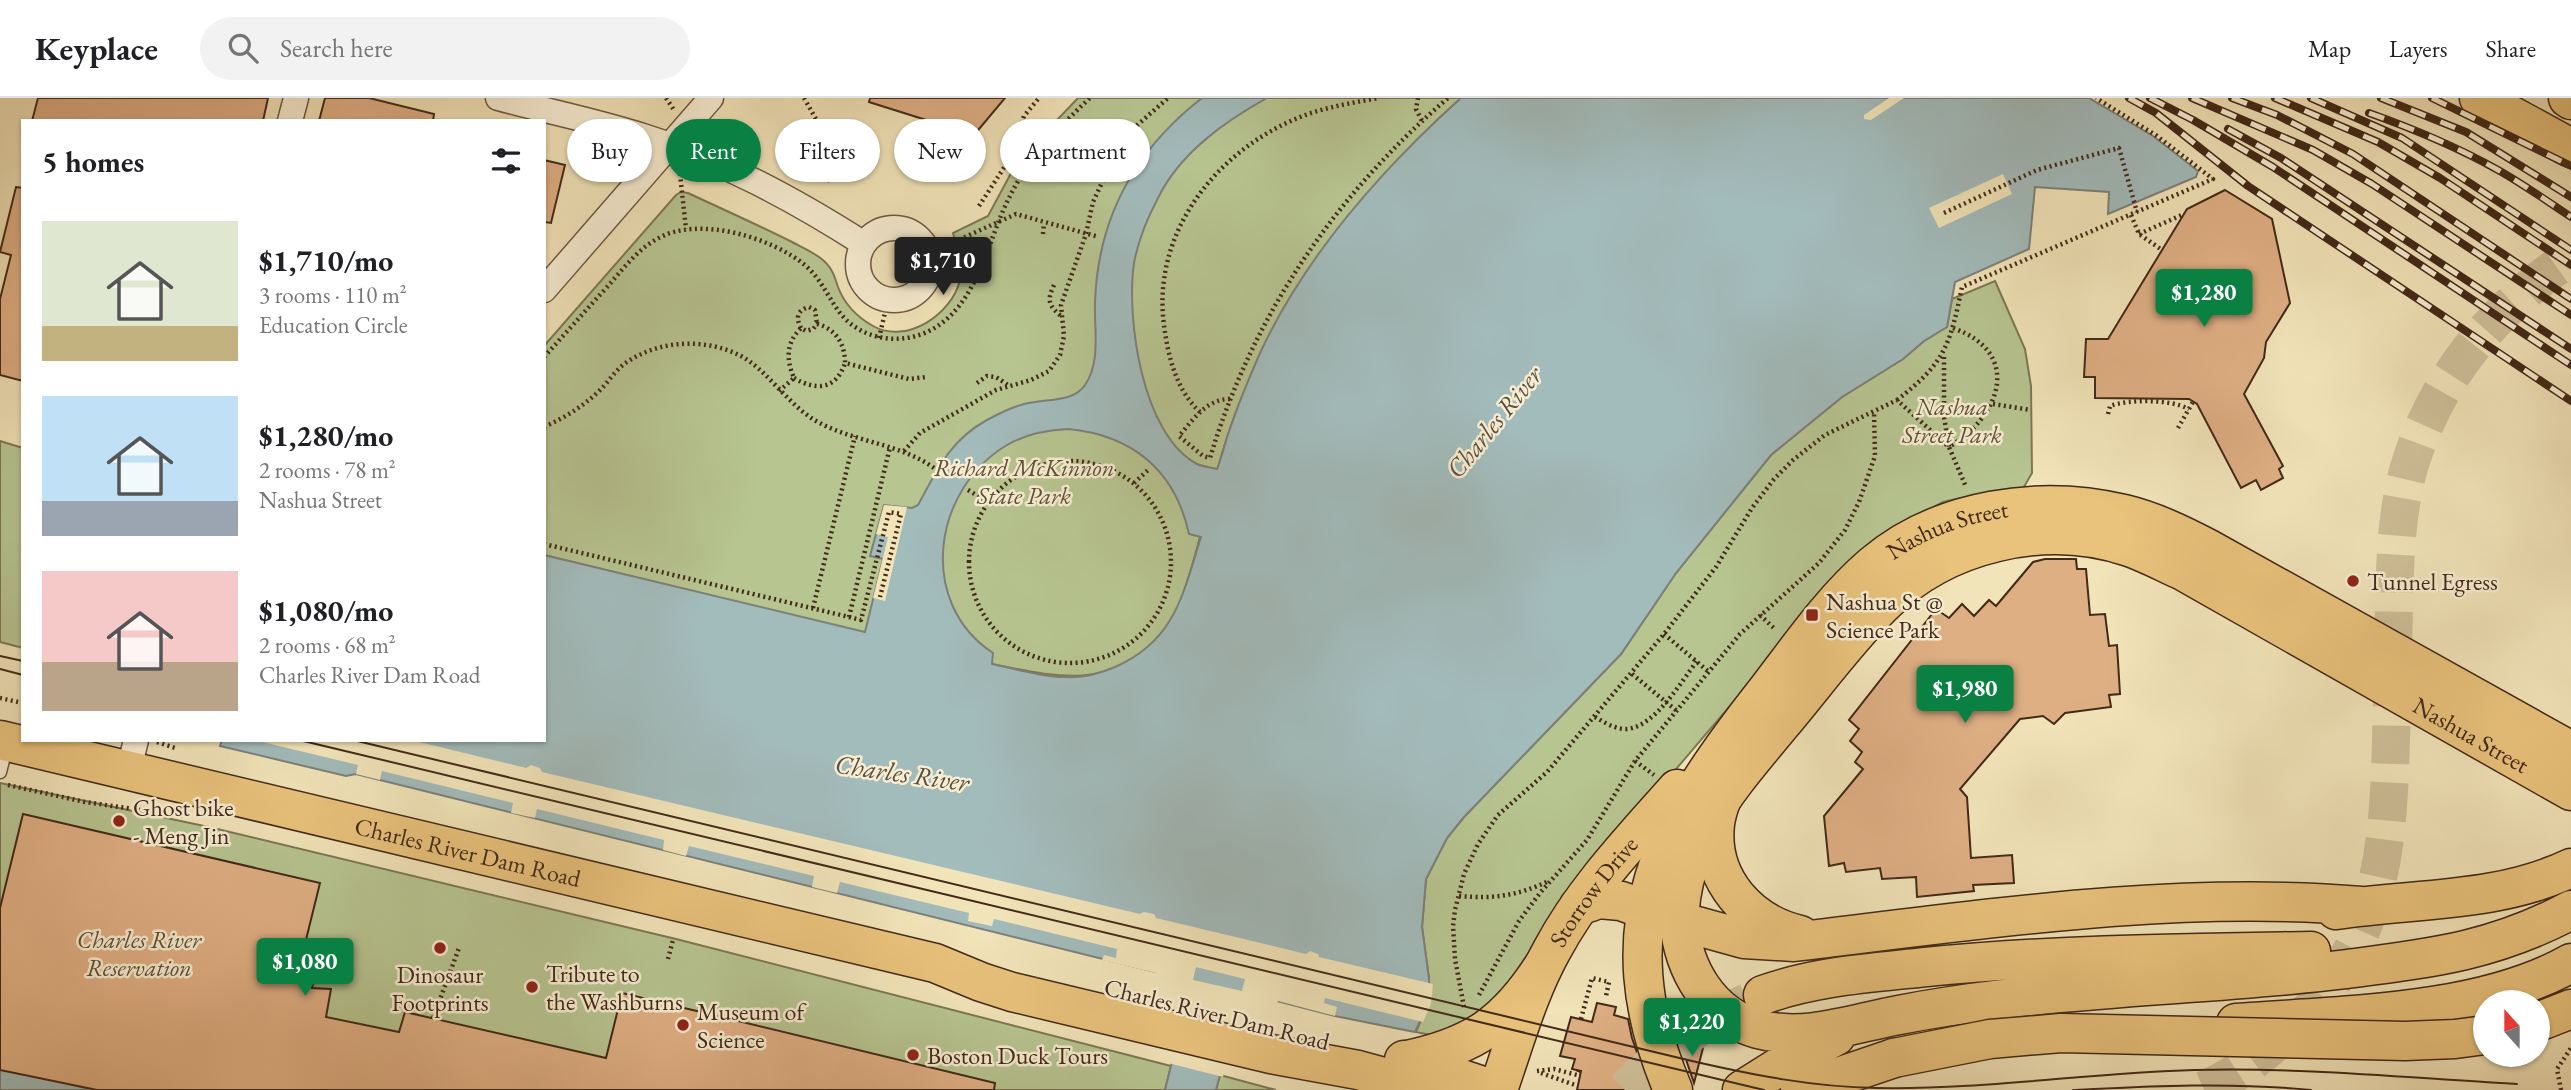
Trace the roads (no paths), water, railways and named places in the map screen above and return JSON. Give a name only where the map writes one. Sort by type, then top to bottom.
[{"type":"main road","points":[[2479,98],[2571,148]]},
{"type":"main road","name":"Nashua Street","points":[[1662,915],[1655,872],[1674,826],[1708,769],[1739,725],[1841,597],[1873,565],[1933,528],[1975,515],[2023,508],[2068,506],[2126,514],[2192,540],[2571,751]]},
{"type":"main road","name":"Nashua Street","points":[[1672,1090],[1657,1048],[1646,991],[1643,947],[1681,890],[1700,832],[1721,798],[1867,621],[1899,590],[1932,568],[1969,550],[2016,538],[2051,535],[2109,541],[2130,547],[2183,571],[2571,791]]},
{"type":"main road","name":"Storrow Drive","points":[[1497,1090],[1544,965],[1580,906],[1614,861],[1703,760],[1739,725]]},
{"type":"main road","name":"Charles River Dam Road","points":[[3,751],[133,755],[935,963],[1018,967],[1148,1010],[1268,1040],[1405,1060],[1497,1090]]},
{"type":"main road","points":[[1721,798],[1715,823],[1715,846],[1720,869],[1737,897],[1755,915],[1778,928],[1799,935],[1834,937]]},
{"type":"main road","points":[[1964,964],[2361,906],[2497,893],[2538,882],[2571,868]]},
{"type":"main road","points":[[1580,906],[1599,899],[1611,900],[1744,939],[1771,942],[2120,908],[2299,901],[2361,906]]},
{"type":"main road","points":[[1662,915],[1683,949],[1701,989],[1719,1008],[1743,1023],[1763,1030],[1786,1033],[1822,1030],[2003,999],[2275,977],[2429,959],[2473,950],[2555,918]]},
{"type":"main road","points":[[1763,995],[1795,985],[1838,977],[1964,964],[2119,954],[2437,947],[2489,940],[2555,918]]},
{"type":"main road","points":[[1901,1058],[2033,1037],[2356,1014],[2433,1004],[2516,986],[2571,963]]},
{"type":"main road","points":[[1405,1060],[1443,1052],[1482,1034],[1511,1007],[1544,965]]},
{"type":"main road","points":[[2550,1017],[2571,1009]]},
{"type":"main road","points":[[1742,1090],[1819,1044],[1883,1018]]},
{"type":"main road","points":[[1800,1090],[1901,1058],[1990,1039],[2062,1033],[2405,1041],[2473,1037]]},
{"type":"main road","name":"Charles River Dam Road","points":[[1268,1040],[1340,1066],[1431,1090]]},
{"type":"street","points":[[291,119],[296,98]]},
{"type":"street","points":[[498,98],[644,136],[666,144]]},
{"type":"street","points":[[693,119],[711,98]]},
{"type":"street","points":[[546,288],[666,151]]},
{"type":"street","points":[[751,182],[783,196],[864,244]]},
{"type":"street","points":[[905,229],[923,242],[929,253],[929,275],[922,288],[903,300],[888,300],[877,296],[867,288],[858,267],[864,244],[882,230],[905,229]]},
{"type":"water","name":"Charles River","points":[[1202,98],[1267,98],[1219,128],[1178,167],[1151,213],[1134,263],[1132,286],[1136,343],[1151,402],[1163,428],[1178,449],[1197,464],[1217,469],[1238,405],[1260,353],[1300,282],[1323,248],[1374,184],[1461,98],[2089,98],[2153,136],[2198,171],[2196,177],[2108,214],[2109,192],[2035,187],[2029,249],[1955,282],[1947,327],[1924,341],[1903,359],[1842,397],[1771,455],[1676,573],[1621,654],[1447,838],[1426,879],[1422,927],[1429,991],[1428,1003],[1415,1032],[1335,1016],[1242,992],[1216,1090],[1165,1090],[1192,981],[356,774],[346,776],[220,746],[221,742],[546,742],[546,555],[865,632],[883,559],[870,556],[884,505],[912,508],[918,505],[938,468],[954,446],[987,420],[1021,405],[1073,395],[1085,385],[1095,356],[1095,302],[1104,241],[1113,213],[1128,182],[1150,182],[1150,149],[1178,118]],"holes":[[[1068,429],[1112,439],[1131,448],[1161,474],[1173,491],[1189,534],[1201,537],[1174,614],[1151,644],[1135,656],[1098,673],[1058,677],[992,664],[993,653],[969,632],[953,606],[944,577],[943,547],[950,517],[962,489],[982,465],[1007,445],[1029,435]]]},
{"type":"water","points":[[0,1066],[93,1090],[0,1090]]},
{"type":"tunnel","points":[[2204,1090],[2252,1062],[2294,1026],[2323,994],[2345,962],[2362,928],[2374,894],[2387,821],[2396,556],[2401,505],[2408,471],[2433,406],[2470,349],[2516,300],[2571,257]]},
{"type":"tunnel","points":[[1625,1090],[1685,1037],[1719,1016],[1755,999]]},
{"type":"tram line","points":[[0,656],[21,661]]},
{"type":"tram line","points":[[0,669],[21,674]]},
{"type":"tram line","points":[[307,742],[1764,1090]]},
{"type":"tram line","points":[[361,742],[1692,1061],[1783,1079],[1853,1087],[1916,1088],[2234,1069],[2517,1084]]},
{"type":"tram line","points":[[2073,1090],[2222,1085],[2311,1090]]},
{"type":"railway","points":[[2129,98],[2156,113],[2248,186],[2571,401]]},
{"type":"railway","points":[[2150,98],[2273,167],[2571,365]]},
{"type":"railway","points":[[2192,98],[2313,150],[2372,184],[2571,315]]},
{"type":"railway","points":[[2232,98],[2277,115],[2353,154],[2571,299]]},
{"type":"railway","points":[[2275,98],[2378,142],[2440,178],[2571,265]]},
{"type":"railway","points":[[2311,98],[2402,138],[2571,250]]},
{"type":"railway","points":[[2381,98],[2466,132],[2571,197]]},
{"type":"railway","points":[[2432,98],[2571,166]]},
{"type":"railway","points":[[2369,113],[2435,139],[2483,162],[2571,217]]},
{"type":"railway","points":[[2228,129],[2281,158],[2571,349]]},
{"type":"place","name":"Tunnel Egress","points":[[2353,581]]},
{"type":"place","name":"Nashua St @ Science Park","points":[[1812,615]]},
{"type":"place","name":"Ghost bike - Meng Jin","points":[[119,821]]},
{"type":"place","name":"Dinosaur Footprints","points":[[440,948]]},
{"type":"place","name":"Tribute to the Washburns","points":[[532,987]]},
{"type":"place","name":"Museum of Science","points":[[683,1025]]},
{"type":"place","name":"Boston Duck Tours","points":[[913,1055]]},
{"type":"park label","name":"Nashua Street Park","points":[[1952,420]]},
{"type":"park label","name":"Richard McKinnon State Park","points":[[1024,481]]},
{"type":"park label","name":"Charles River Reservation","points":[[139,953]]}]
